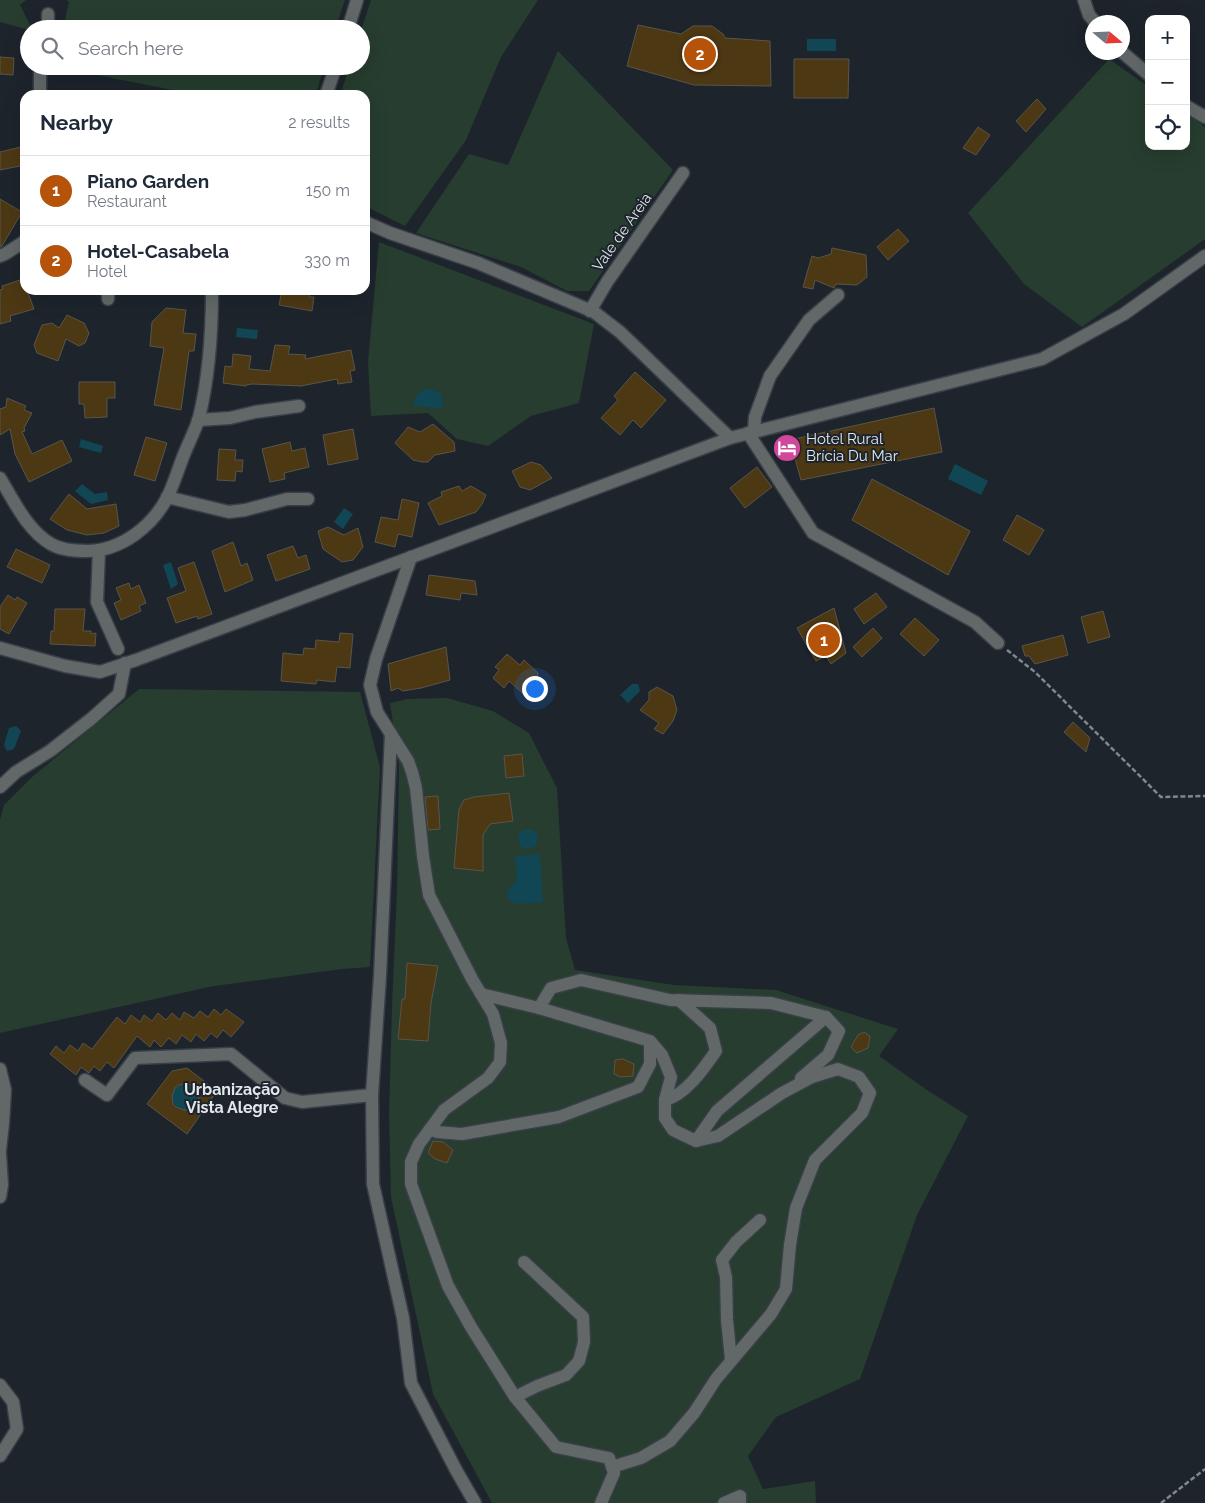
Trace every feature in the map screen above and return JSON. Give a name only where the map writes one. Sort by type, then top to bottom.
[{"type":"street","points":[[351,20],[357,0]]},
{"type":"street","points":[[1084,0],[1089,15]]},
{"type":"street","points":[[48,14],[48,20]]},
{"type":"street","points":[[1130,59],[1145,72]]},
{"type":"street","points":[[40,75],[40,90]]},
{"type":"street","points":[[328,90],[333,75]]},
{"type":"street","points":[[1190,108],[1205,117]]},
{"type":"street","name":"Vale de Areia","points":[[590,311],[607,282],[683,173]]},
{"type":"street","points":[[370,224],[478,264],[590,311],[620,332],[730,438]]},
{"type":"street","points":[[0,256],[20,245]]},
{"type":"street","points":[[0,648],[65,666],[100,672],[125,664],[730,438],[1042,359],[1124,314],[1205,256]]},
{"type":"street","points":[[0,478],[30,527],[51,544],[72,551],[99,550],[112,548],[132,537],[152,519],[167,497],[198,420],[207,375],[212,322],[212,295]]},
{"type":"street","points":[[838,295],[810,320],[770,376],[751,432],[813,532],[975,622],[998,643]]},
{"type":"street","points":[[198,420],[230,418],[255,412],[299,406]]},
{"type":"street","points":[[167,497],[229,512],[245,510],[287,498],[308,499]]},
{"type":"street","points":[[99,550],[97,602],[118,649]]},
{"type":"street","points":[[411,557],[376,660],[370,685],[377,712],[408,760],[416,788],[429,895],[493,1014],[501,1043],[500,1062],[488,1078],[444,1110],[419,1144],[411,1162],[411,1184],[448,1286],[515,1397],[556,1447],[609,1458],[614,1473],[600,1503]]},
{"type":"street","points":[[0,787],[16,772],[50,751],[119,694],[125,664]]},
{"type":"street","points":[[391,734],[380,976],[372,1095],[373,1184],[403,1318],[411,1383],[475,1503]]},
{"type":"street","points":[[481,994],[539,1008],[650,1041],[662,1055],[671,1077],[666,1100],[665,1118],[673,1130],[696,1142],[718,1136],[782,1093],[828,1055],[840,1031],[826,1017],[771,1003],[670,1000],[581,980],[551,988],[539,1008]]},
{"type":"street","points":[[666,1100],[674,1098],[700,1074],[716,1051],[710,1028],[679,1000]]},
{"type":"street","points":[[696,1142],[717,1111],[826,1017]]},
{"type":"street","points":[[430,1129],[436,1132],[462,1134],[559,1117],[638,1087],[650,1064],[650,1041]]},
{"type":"street","points":[[85,1080],[107,1095],[135,1058],[231,1054],[285,1098],[302,1102],[372,1095]]},
{"type":"street","points":[[0,1069],[5,1090],[4,1123],[0,1150]]},
{"type":"street","points":[[612,1467],[640,1458],[670,1441],[694,1412],[716,1378],[771,1314],[786,1290],[796,1208],[815,1160],[862,1113],[870,1093],[859,1077],[838,1069],[812,1077],[782,1093]]},
{"type":"street","points":[[0,1154],[2,1185],[0,1197]]},
{"type":"street","points":[[731,1360],[727,1320],[726,1277],[722,1260],[736,1242],[760,1220]]},
{"type":"street","points":[[515,1397],[536,1386],[566,1375],[579,1361],[584,1342],[583,1317],[524,1262]]},
{"type":"street","points":[[0,1385],[13,1402],[17,1429],[0,1456]]},
{"type":"street","points":[[724,1503],[740,1496],[740,1503]]},
{"type":"path","points":[[998,643],[1034,672],[1161,797],[1205,796]]},
{"type":"path","points":[[1161,1503],[1205,1469]]},
{"type":"green space","points":[[0,0],[26,0],[20,5],[28,20],[20,20],[20,28],[0,22]]},
{"type":"green space","points":[[66,0],[345,0],[338,20],[65,20],[69,2]]},
{"type":"green space","points":[[371,0],[538,0],[501,57],[466,140],[405,226],[370,208],[370,90],[342,90],[347,75],[370,75],[370,20],[364,20]]},
{"type":"green space","points":[[558,51],[673,170],[589,291],[567,291],[521,267],[416,233],[469,154],[508,165]]},
{"type":"green space","points":[[1108,60],[1145,84],[1145,150],[1190,150],[1190,116],[1205,127],[1205,239],[1082,327],[1024,284],[968,213]]},
{"type":"green space","points":[[97,75],[322,75],[317,90],[173,90]]},
{"type":"green space","points":[[379,242],[594,324],[579,403],[531,416],[488,446],[457,439],[428,413],[371,416],[368,362]]},
{"type":"green space","points":[[139,689],[360,692],[380,767],[370,967],[214,986],[0,1033],[0,820],[4,805],[32,777]]},
{"type":"green space","points":[[447,698],[493,711],[529,733],[557,788],[566,938],[575,970],[674,985],[776,990],[898,1029],[879,1056],[968,1116],[917,1215],[860,1379],[776,1417],[748,1456],[763,1489],[815,1481],[816,1503],[492,1503],[433,1394],[391,1197],[389,1114],[397,889],[399,764],[390,703],[407,699]]},
{"type":"water","points":[[807,39],[836,39],[836,51],[807,51]]},
{"type":"water","points":[[237,328],[258,330],[257,339],[236,337]]},
{"type":"water","points":[[430,388],[441,394],[442,409],[413,405],[418,394]]},
{"type":"water","points":[[81,439],[103,446],[101,453],[79,447]]},
{"type":"water","points":[[955,464],[988,481],[981,495],[948,479]]},
{"type":"water","points":[[82,484],[95,494],[107,492],[108,500],[91,504],[75,491]]},
{"type":"water","points":[[344,508],[353,514],[343,529],[334,522]]},
{"type":"water","points":[[171,562],[178,584],[171,589],[163,565]]},
{"type":"water","points":[[632,684],[638,684],[640,691],[628,703],[620,695]]},
{"type":"water","points":[[16,726],[21,731],[14,749],[7,751],[4,745],[9,728]]},
{"type":"water","points":[[528,829],[535,832],[538,839],[535,846],[528,849],[521,846],[518,839],[521,832]]},
{"type":"water","points":[[540,854],[543,902],[515,904],[508,899],[507,892],[517,879],[515,856]]},
{"type":"water","points":[[185,1084],[195,1087],[198,1097],[195,1107],[185,1110],[175,1107],[172,1097],[175,1087]]},
{"type":"building","points":[[638,25],[681,34],[693,26],[712,26],[723,34],[725,38],[770,41],[771,86],[694,85],[627,66]]},
{"type":"building","points":[[0,57],[14,58],[13,75],[0,74]]},
{"type":"building","points":[[794,59],[849,59],[848,98],[794,98]]},
{"type":"building","points":[[1037,99],[1046,109],[1026,132],[1016,121]]},
{"type":"building","points":[[978,127],[990,135],[976,155],[963,148]]},
{"type":"building","points":[[20,147],[20,166],[0,170],[0,152]]},
{"type":"building","points":[[0,199],[20,211],[20,215],[0,247]]},
{"type":"building","points":[[898,229],[909,241],[888,260],[877,247]]},
{"type":"building","points":[[832,248],[866,255],[867,277],[857,285],[836,284],[834,288],[815,280],[813,289],[803,287],[812,256],[818,258],[831,254]]},
{"type":"building","points":[[20,280],[20,295],[29,295],[34,309],[10,316],[11,321],[0,324],[0,290],[3,289],[2,286]]},
{"type":"building","points":[[281,295],[309,295],[309,297],[314,297],[312,311],[279,305]]},
{"type":"building","points":[[166,308],[186,310],[183,333],[196,334],[194,351],[189,351],[181,410],[154,405],[164,348],[150,346],[152,322]]},
{"type":"building","points":[[67,315],[84,323],[89,333],[85,343],[79,346],[66,339],[58,361],[37,353],[34,345],[42,325],[52,323],[59,328]]},
{"type":"building","points":[[275,345],[290,346],[288,354],[306,355],[305,359],[351,350],[355,370],[350,371],[352,382],[338,384],[337,379],[301,386],[252,384],[246,386],[223,383],[225,366],[232,367],[233,354],[251,356],[249,369],[270,371]]},
{"type":"building","points":[[635,372],[666,400],[641,428],[633,420],[620,435],[601,418],[618,400],[614,396]]},
{"type":"building","points":[[79,382],[115,382],[115,398],[107,398],[107,417],[85,418],[84,404],[79,404]]},
{"type":"building","points":[[7,398],[26,406],[24,410],[32,413],[24,428],[25,431],[22,432],[32,454],[62,440],[72,461],[29,482],[15,454],[10,429],[0,435],[0,409],[6,407]]},
{"type":"building","points":[[934,408],[942,452],[801,480],[790,440]]},
{"type":"building","points":[[433,424],[454,442],[455,451],[435,455],[428,462],[422,462],[413,460],[395,443],[408,427],[420,432]]},
{"type":"building","points":[[353,429],[358,459],[328,465],[323,435]]},
{"type":"building","points":[[146,437],[167,443],[155,481],[134,475]]},
{"type":"building","points":[[290,442],[292,451],[305,448],[309,467],[284,473],[285,479],[270,482],[262,449]]},
{"type":"building","points":[[219,449],[236,450],[235,460],[243,460],[242,472],[236,471],[235,481],[217,480]]},
{"type":"building","points":[[531,462],[541,465],[552,478],[530,490],[520,487],[512,471]]},
{"type":"building","points":[[757,467],[772,487],[745,508],[730,488]]},
{"type":"building","points":[[872,479],[970,531],[948,575],[852,520]]},
{"type":"building","points":[[459,486],[462,491],[471,486],[486,495],[482,504],[476,512],[439,525],[428,503],[442,496],[441,492]]},
{"type":"building","points":[[69,494],[87,509],[116,504],[119,526],[104,533],[87,535],[67,530],[50,519]]},
{"type":"building","points":[[402,499],[419,503],[412,537],[398,534],[395,547],[375,542],[381,517],[398,520]]},
{"type":"building","points":[[1017,515],[1044,530],[1029,555],[1003,540]]},
{"type":"building","points":[[328,527],[344,535],[358,528],[363,547],[353,560],[342,562],[323,549],[318,531]]},
{"type":"building","points":[[233,542],[241,566],[247,563],[253,580],[225,592],[212,551]]},
{"type":"building","points":[[293,546],[298,558],[306,555],[310,569],[276,581],[267,555]]},
{"type":"building","points":[[16,549],[50,565],[42,583],[7,567]]},
{"type":"building","points":[[194,562],[212,614],[198,619],[197,616],[176,623],[167,598],[186,591],[178,568]]},
{"type":"building","points":[[429,575],[475,581],[477,595],[461,593],[460,600],[426,595]]},
{"type":"building","points":[[129,583],[131,589],[139,585],[146,603],[139,606],[141,611],[121,620],[114,603],[121,600],[116,588]]},
{"type":"building","points":[[876,593],[887,607],[864,624],[854,609]]},
{"type":"building","points":[[8,595],[15,600],[17,597],[27,603],[9,634],[0,629],[0,607]]},
{"type":"building","points":[[834,608],[846,653],[831,664],[826,656],[816,661],[797,628]]},
{"type":"building","points":[[55,609],[85,609],[83,631],[91,631],[91,634],[96,633],[95,646],[50,644],[51,631],[54,631]]},
{"type":"building","points":[[1103,611],[1110,637],[1088,643],[1081,617]]},
{"type":"building","points":[[915,618],[939,640],[924,656],[900,634]]},
{"type":"building","points":[[873,628],[882,638],[862,657],[853,647]]},
{"type":"building","points":[[340,633],[353,634],[350,668],[337,667],[335,682],[317,680],[316,684],[281,681],[283,653],[303,655],[304,648],[315,649],[316,640],[339,642]]},
{"type":"building","points":[[1063,635],[1068,655],[1035,664],[1029,656],[1025,656],[1022,646]]},
{"type":"building","points":[[446,647],[450,680],[421,688],[403,691],[398,688],[391,691],[388,664]]},
{"type":"building","points":[[507,654],[520,665],[524,660],[538,673],[536,679],[539,682],[526,696],[509,681],[504,688],[493,678],[499,670],[495,667]]},
{"type":"building","points":[[657,687],[673,696],[677,710],[673,721],[663,734],[654,729],[659,723],[640,710],[649,700],[649,692]]},
{"type":"building","points":[[1073,722],[1090,738],[1086,752],[1064,732]]},
{"type":"building","points":[[522,754],[524,776],[506,778],[504,756]]},
{"type":"building","points":[[509,793],[513,821],[490,824],[483,835],[483,871],[454,868],[459,809],[464,800]]},
{"type":"building","points":[[438,796],[440,829],[428,830],[425,797]]},
{"type":"building","points":[[407,963],[438,966],[431,1003],[428,1041],[398,1039],[402,999],[405,999]]},
{"type":"building","points":[[214,1009],[221,1015],[226,1009],[244,1022],[231,1037],[223,1030],[217,1038],[211,1033],[204,1041],[196,1034],[191,1042],[182,1035],[176,1044],[169,1038],[161,1047],[154,1040],[150,1047],[137,1036],[114,1068],[107,1062],[100,1071],[94,1066],[89,1073],[81,1067],[76,1075],[50,1054],[56,1046],[64,1053],[70,1045],[78,1051],[83,1043],[92,1049],[117,1017],[125,1024],[131,1015],[140,1022],[144,1015],[152,1021],[158,1013],[166,1020],[172,1013],[180,1020],[184,1012],[194,1018],[200,1011],[208,1017]]},
{"type":"building","points":[[864,1032],[870,1036],[868,1048],[857,1053],[851,1047],[858,1035]]},
{"type":"building","points":[[623,1059],[634,1064],[633,1076],[621,1077],[614,1074],[615,1060]]},
{"type":"building","points":[[187,1068],[217,1091],[187,1134],[147,1104],[172,1071]],"holes":[[[187,1083],[197,1089],[199,1099],[197,1106],[190,1110],[184,1110],[173,1104],[172,1096],[175,1088],[179,1085]]]},
{"type":"building","points":[[433,1141],[443,1142],[453,1150],[447,1163],[435,1159],[428,1153]]},
{"type":"place","name":"Hotel-Casabela","points":[[700,54]]},
{"type":"place","name":"Hotel Rural Brícia Du Mar","points":[[787,448]]},
{"type":"place","name":"Piano Garden","points":[[824,640]]},
{"type":"district","name":"Urbanização Vista Alegre","points":[[232,1098]]}]
